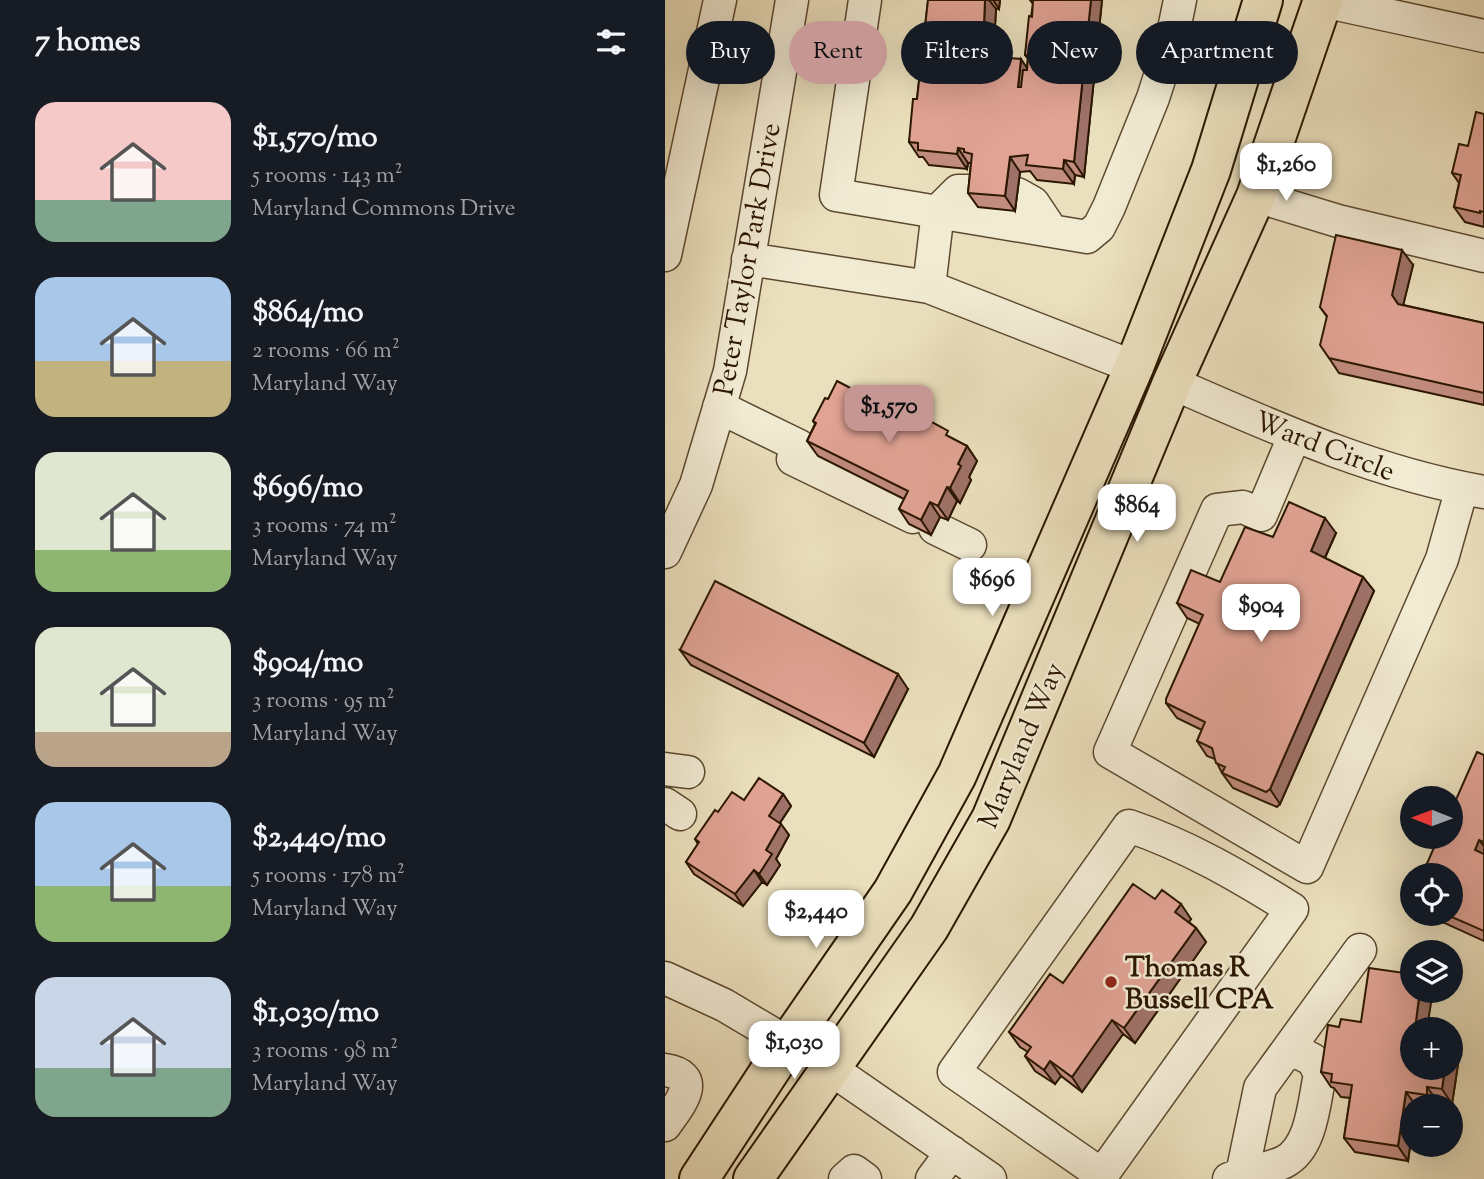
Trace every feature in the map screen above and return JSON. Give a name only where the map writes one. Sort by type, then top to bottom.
[{"type":"main road","name":"Maryland Way","points":[[699,1179],[788,1043],[893,891],[957,775],[1134,367],[1211,170],[1263,0]]},
{"type":"main road","name":"Maryland Way","points":[[753,1179],[929,928],[991,819],[1172,383],[1257,196],[1322,0]]},
{"type":"main road","points":[[1134,367],[1172,383]]},
{"type":"main road","points":[[788,1043],[831,1069]]},
{"type":"street","points":[[665,255],[720,0]]},
{"type":"street","name":"Peter Taylor Park Drive","points":[[665,552],[677,496],[696,485],[730,371],[792,0]]},
{"type":"street","points":[[865,0],[836,195],[1087,237],[1099,227],[1109,207],[1153,98],[1172,39],[1180,0]]},
{"type":"street","points":[[1322,0],[1484,36]]},
{"type":"street","points":[[929,287],[938,211],[958,191],[980,191]]},
{"type":"street","points":[[1017,194],[1033,203],[1051,230]]},
{"type":"street","points":[[1257,196],[1338,221],[1484,256]]},
{"type":"street","points":[[748,259],[929,287],[1134,367]]},
{"type":"street","name":"Ward Circle","points":[[1172,383],[1294,437],[1411,477],[1473,490]]},
{"type":"street","points":[[719,407],[796,452],[970,545]]},
{"type":"street","points":[[1294,437],[1261,515],[1243,507],[1217,510],[1110,752],[1307,867],[1473,490]]},
{"type":"street","points":[[1129,826],[1164,838],[1205,857],[1291,909],[1100,1177],[954,1072],[1129,826]]},
{"type":"street","points":[[1235,1177],[1260,1088],[1360,950]]},
{"type":"street","points":[[665,978],[724,1005],[788,1043]]},
{"type":"street","points":[[1235,1177],[1285,1161],[1293,1156],[1305,1140],[1320,1074],[1313,1060],[1290,1048]]},
{"type":"street","points":[[831,1069],[990,1179]]},
{"type":"street","points":[[665,1070],[677,1072],[682,1076],[687,1088],[665,1125]]},
{"type":"street","points":[[932,1179],[952,1152]]},
{"type":"street","points":[[845,1179],[854,1171],[865,1179]]},
{"type":"building","points":[[928,0],[985,0],[984,21],[926,21]]},
{"type":"building","points":[[1030,0],[1091,0],[1089,21],[1028,21],[1029,16],[1032,17],[1033,1]]},
{"type":"building","points":[[1013,58],[1021,59],[1018,87],[1021,87],[1023,70],[1027,70],[1027,84],[1082,84],[1074,162],[1064,160],[1063,169],[1026,165],[1028,155],[1010,157],[1005,196],[968,193],[972,154],[958,148],[957,154],[918,150],[918,143],[909,142],[913,99],[917,99],[919,84],[1013,84]]},
{"type":"building","points":[[1476,112],[1484,114],[1484,212],[1480,213],[1454,207],[1461,175],[1452,173],[1459,144],[1468,146]]},
{"type":"building","points":[[1336,235],[1402,250],[1392,295],[1398,304],[1484,323],[1484,393],[1329,358],[1320,345],[1327,316],[1320,307]]},
{"type":"building","points":[[837,381],[858,392],[859,389],[866,392],[867,390],[888,401],[887,403],[892,405],[891,408],[913,419],[915,415],[921,416],[948,431],[946,435],[967,446],[950,488],[947,487],[938,506],[930,502],[921,520],[899,509],[908,491],[807,441],[816,423],[813,421]]},
{"type":"building","points":[[1289,502],[1325,518],[1311,551],[1363,577],[1270,789],[1266,792],[1222,773],[1225,767],[1216,763],[1212,748],[1197,741],[1205,722],[1166,703],[1166,699],[1203,615],[1177,603],[1191,570],[1220,582],[1245,527],[1273,537]]},
{"type":"building","points":[[715,581],[898,674],[864,743],[680,650]]},
{"type":"building","points":[[1477,752],[1484,755],[1484,842],[1479,840],[1475,850],[1484,854],[1484,931],[1463,922],[1463,863],[1427,863],[1433,849],[1463,849],[1462,786]]},
{"type":"building","points":[[759,778],[783,794],[769,816],[781,824],[766,850],[772,854],[759,874],[754,870],[735,894],[686,862],[699,842],[695,839],[715,810],[718,812],[732,792],[744,800]]},
{"type":"building","points":[[1133,884],[1155,899],[1162,890],[1181,904],[1175,912],[1196,928],[1124,1028],[1112,1020],[1072,1077],[1050,1061],[1044,1070],[1025,1056],[1031,1047],[1009,1032],[1050,974],[1063,983]]},
{"type":"building","points":[[1369,968],[1400,972],[1400,1003],[1418,1003],[1417,1017],[1400,1017],[1400,1080],[1443,1080],[1442,1089],[1427,1087],[1427,1094],[1400,1094],[1398,1146],[1344,1138],[1352,1085],[1331,1082],[1332,1074],[1321,1072],[1328,1025],[1339,1027],[1341,1019],[1361,1022]]},
{"type":"place","name":"Thomas R Bussell CPA","points":[[1111,982]]}]
